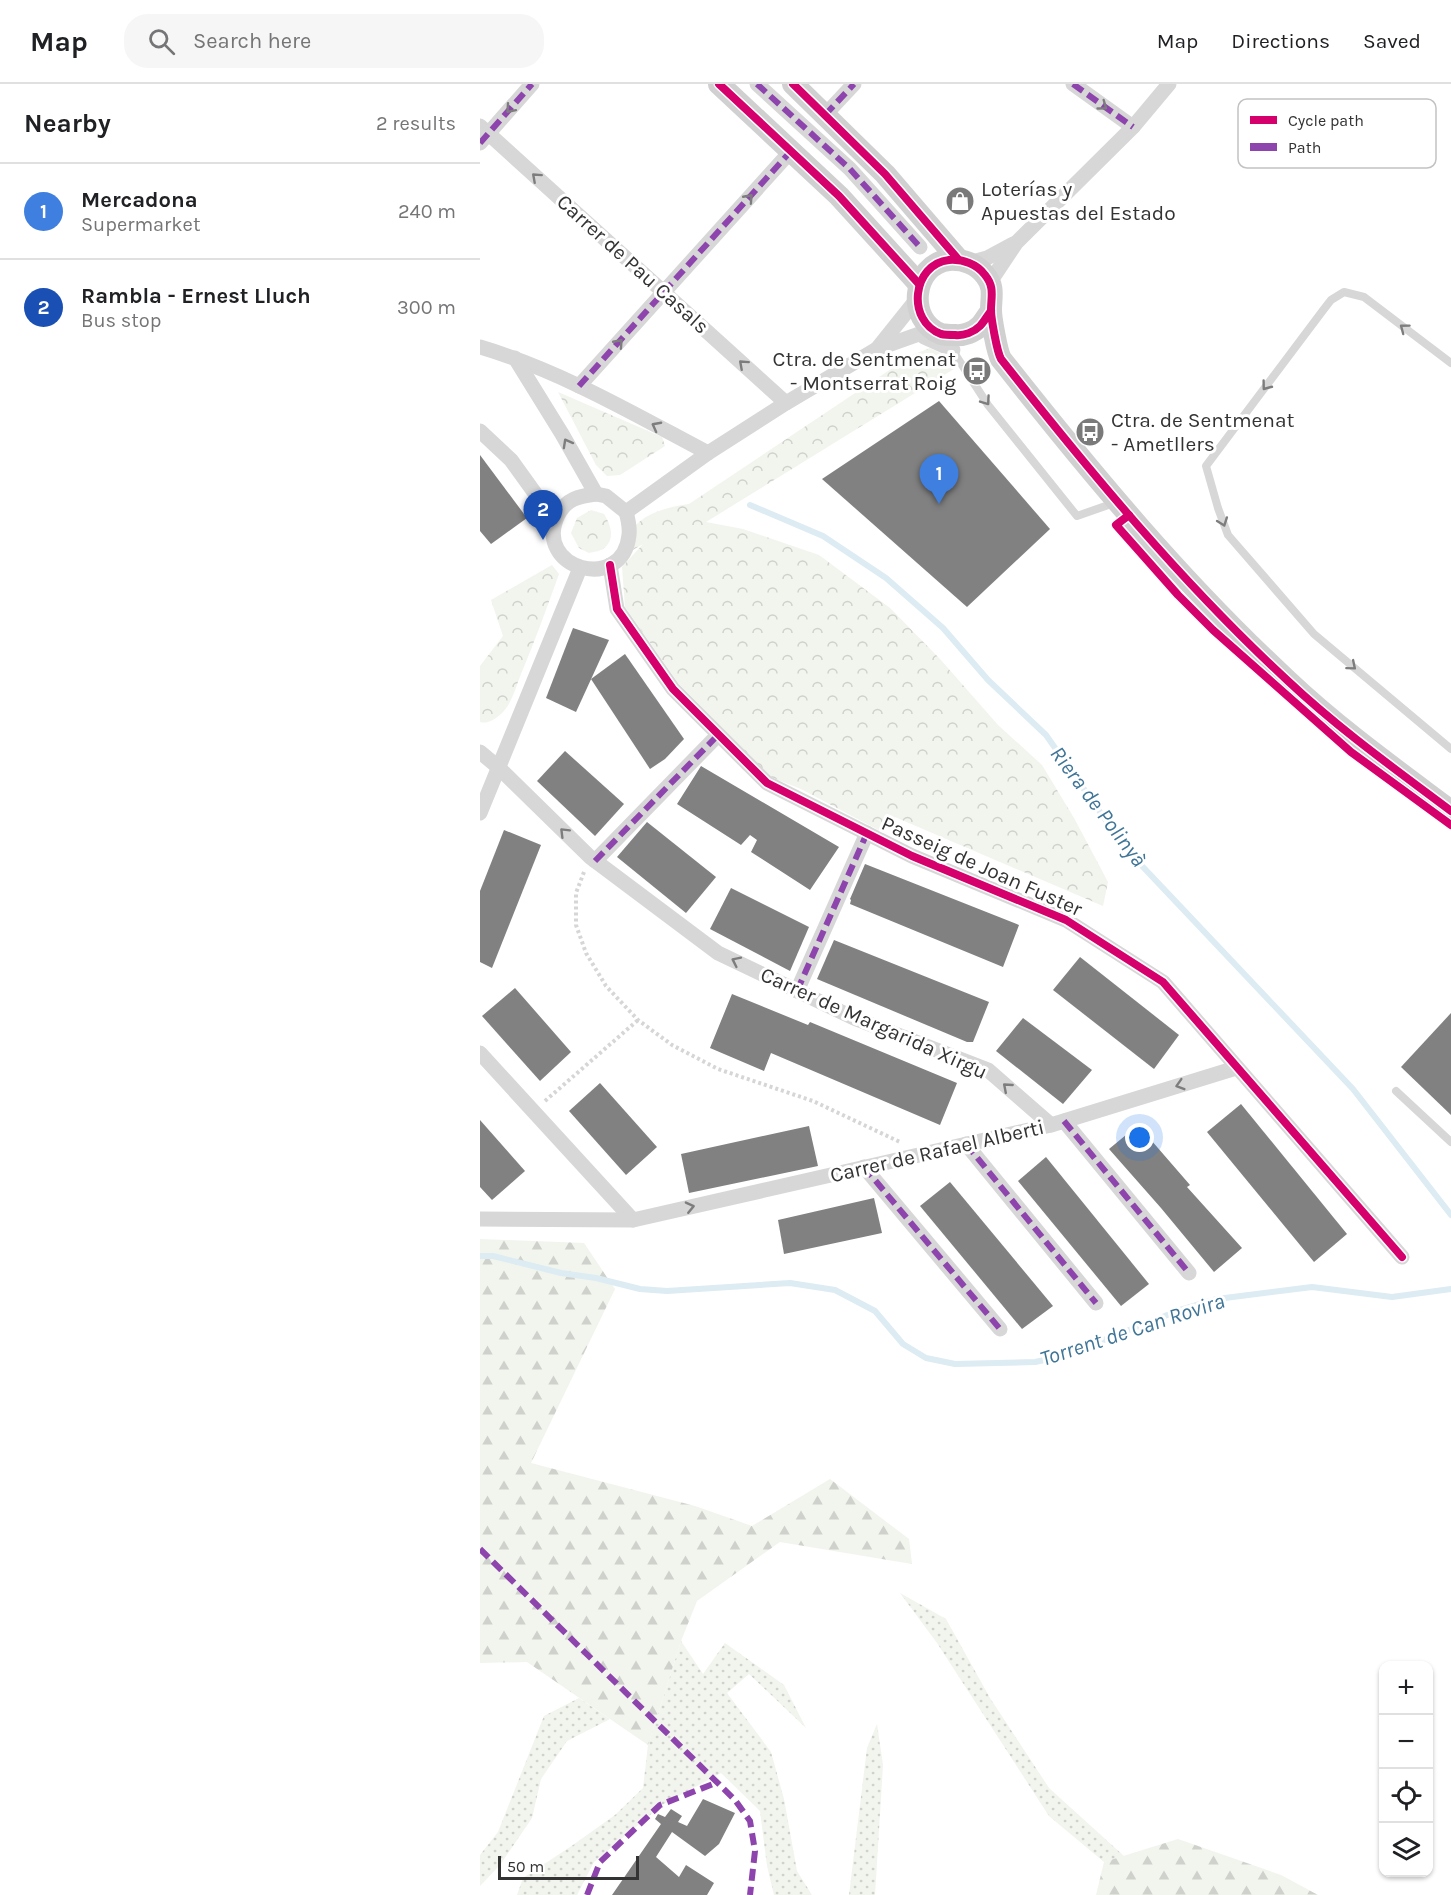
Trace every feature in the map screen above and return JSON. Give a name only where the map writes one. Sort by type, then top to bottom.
[{"type":"street","points":[[483,134],[532,84]]},
{"type":"street","points":[[719,84],[839,196],[918,291],[922,317],[930,327],[943,337],[998,352]]},
{"type":"street","points":[[758,84],[850,169],[921,247]]},
{"type":"street","points":[[793,84],[885,174],[963,261],[984,273],[990,282],[993,294],[991,311],[998,352],[1012,373],[1117,502],[1213,608],[1288,682],[1361,744],[1451,811]]},
{"type":"street","points":[[825,115],[854,84]]},
{"type":"street","points":[[1073,84],[1133,127]]},
{"type":"street","points":[[990,282],[1016,243],[1133,127],[1169,84]]},
{"type":"street","name":"Carrer de Pau Casals","points":[[483,134],[786,403]]},
{"type":"street","points":[[579,386],[791,151]]},
{"type":"street","points":[[877,349],[918,291],[925,274],[935,265],[945,261],[987,258],[1016,243]]},
{"type":"street","points":[[626,512],[708,453],[877,349],[943,337],[979,327],[991,311]]},
{"type":"street","points":[[480,347],[515,358],[579,386],[708,453]]},
{"type":"street","points":[[515,358],[596,494]]},
{"type":"street","points":[[480,431],[511,460],[555,522]]},
{"type":"street","points":[[596,494],[606,496],[626,512],[630,532],[627,545],[621,557],[610,565],[593,570],[580,568],[567,561],[557,549],[554,536],[555,522],[567,503],[579,496],[596,494]]},
{"type":"street","name":"Passeig de Joan Fuster","points":[[610,565],[617,609],[673,690],[767,783],[912,856],[1066,920],[1163,982],[1402,1257]]},
{"type":"street","points":[[480,813],[580,568]]},
{"type":"street","points":[[592,859],[718,735]]},
{"type":"street","name":"Carrer de Margarida Xirgu","points":[[480,752],[592,859],[718,953],[854,1018],[988,1070],[1058,1123],[1189,1273]]},
{"type":"street","points":[[797,991],[867,833]]},
{"type":"street","points":[[480,1053],[633,1220]]},
{"type":"street","name":"Carrer de Rafael Alberti","points":[[480,1219],[633,1220],[1058,1123],[1236,1068]]},
{"type":"street","points":[[966,1144],[1096,1303]]},
{"type":"street","points":[[864,1167],[1000,1329]]},
{"type":"lane","points":[[1451,363],[1364,297],[1344,292],[1331,300],[1206,466],[1228,535],[1314,634],[1451,749]]},
{"type":"lane","points":[[943,337],[988,405],[1077,516],[1117,502]]},
{"type":"lane","points":[[1396,1091],[1451,1143]]},
{"type":"path","points":[[592,859],[576,893],[576,926],[586,953],[606,986],[638,1020],[672,1045],[718,1069],[813,1101],[926,1154]]},
{"type":"path","points":[[533,1112],[638,1020]]},
{"type":"green space","points":[[930,348],[962,364],[706,522],[743,529],[819,555],[890,608],[940,659],[998,725],[1042,765],[1074,818],[1108,882],[1103,906],[895,817],[884,833],[801,789],[771,777],[679,684],[625,607],[622,567],[643,544],[621,557],[629,534],[640,521],[664,509],[689,504],[912,355]]},
{"type":"green space","points":[[558,392],[662,437],[665,446],[620,475],[607,476],[596,465]]},
{"type":"green space","points":[[591,510],[604,514],[609,523],[611,537],[603,549],[589,553],[579,548],[571,533],[577,518]]},
{"type":"green space","points":[[552,565],[559,574],[511,699],[505,710],[495,719],[480,722],[480,666],[503,636],[491,600]]},
{"type":"green space","points":[[480,1239],[584,1243],[615,1289],[531,1463],[695,1506],[752,1526],[830,1479],[909,1539],[912,1564],[780,1542],[697,1601],[681,1641],[648,1745],[527,1662],[480,1663]]},
{"type":"green space","points":[[900,1593],[946,1619],[990,1698],[1049,1788],[1124,1856],[1104,1862],[1049,1816],[937,1643]]},
{"type":"green space","points":[[681,1641],[703,1674],[725,1643],[784,1685],[806,1728],[749,1674],[727,1693],[771,1752],[784,1799],[797,1871],[812,1895],[774,1895],[767,1866],[760,1811],[721,1773],[662,1805],[594,1862],[577,1895],[517,1895],[523,1878],[615,1815],[643,1788],[648,1745]]},
{"type":"green space","points":[[579,1698],[610,1719],[567,1741],[541,1779],[532,1818],[500,1865],[480,1886],[480,1855],[498,1832],[544,1716]]},
{"type":"green space","points":[[877,1724],[883,1765],[875,1895],[849,1895],[867,1748]]},
{"type":"green space","points":[[1178,1839],[1281,1875],[1318,1895],[1096,1895],[1104,1862]]},
{"type":"building","points":[[939,401],[1050,529],[967,607],[822,479]]},
{"type":"building","points":[[480,455],[527,518],[491,544],[480,531]]},
{"type":"building","points":[[573,628],[609,640],[576,712],[546,698]]},
{"type":"building","points":[[625,654],[684,739],[665,759],[650,769],[591,679]]},
{"type":"building","points":[[565,751],[624,804],[595,836],[537,781]]},
{"type":"building","points":[[701,766],[839,847],[810,890],[751,852],[757,840],[750,835],[741,845],[677,804]]},
{"type":"building","points":[[647,822],[716,877],[686,913],[617,857]]},
{"type":"building","points":[[504,830],[541,845],[492,968],[480,962],[480,891]]},
{"type":"building","points":[[865,864],[1019,925],[1003,967],[850,904]]},
{"type":"building","points":[[731,888],[809,927],[790,971],[710,929]]},
{"type":"building","points":[[834,940],[989,1002],[973,1042],[967,1042],[817,979]]},
{"type":"building","points":[[1080,957],[1179,1035],[1154,1069],[1053,990]]},
{"type":"building","points":[[515,988],[571,1052],[540,1081],[482,1016]]},
{"type":"building","points":[[732,994],[808,1025],[810,1022],[957,1083],[940,1125],[771,1053],[764,1071],[710,1048]]},
{"type":"building","points":[[1451,1013],[1451,1115],[1401,1067]]},
{"type":"building","points":[[1023,1018],[1092,1070],[1063,1104],[996,1051]]},
{"type":"building","points":[[600,1083],[657,1147],[626,1175],[569,1111]]},
{"type":"building","points":[[1241,1104],[1347,1234],[1314,1262],[1207,1132]]},
{"type":"building","points":[[480,1120],[525,1171],[492,1200],[480,1187]]},
{"type":"building","points":[[1138,1125],[1190,1185],[1187,1187],[1242,1248],[1214,1272],[1109,1149]]},
{"type":"building","points":[[809,1126],[818,1166],[689,1193],[681,1154]]},
{"type":"building","points":[[1046,1157],[1149,1284],[1121,1306],[1018,1181]]},
{"type":"building","points":[[950,1182],[1053,1306],[1022,1329],[920,1206]]},
{"type":"building","points":[[874,1198],[882,1233],[784,1254],[778,1220]]},
{"type":"building","points":[[703,1799],[735,1813],[719,1844],[705,1856],[672,1832],[656,1857],[679,1877],[686,1865],[714,1883],[707,1895],[612,1895],[661,1824],[655,1819],[658,1814],[665,1817],[671,1809],[682,1816],[678,1822],[687,1826]]},
{"type":"waterway","name":"Riera de Polinyà","points":[[750,505],[823,536],[886,578],[943,628],[988,680],[1046,735],[1126,849],[1353,1089],[1451,1215]]},
{"type":"waterway","name":"Torrent de Can Rovira","points":[[480,1256],[493,1256],[640,1289],[667,1291],[790,1283],[835,1290],[875,1311],[903,1344],[926,1358],[955,1364],[1035,1362],[1063,1356],[1180,1310],[1217,1299],[1312,1287],[1392,1297],[1451,1289]]},
{"type":"marked path","points":[[480,143],[532,84]]},
{"type":"marked path","points":[[757,84],[850,169],[920,247]]},
{"type":"marked path","points":[[825,115],[854,84]]},
{"type":"marked path","points":[[1073,84],[1133,127]]},
{"type":"marked path","points":[[579,386],[791,151]]},
{"type":"marked path","points":[[595,861],[718,735]]},
{"type":"marked path","points":[[797,991],[867,833]]},
{"type":"marked path","points":[[1064,1121],[1189,1273]]},
{"type":"marked path","points":[[966,1144],[1096,1303]]},
{"type":"marked path","points":[[864,1167],[1000,1329]]},
{"type":"marked path","points":[[480,1549],[735,1800],[750,1821],[755,1851],[750,1895]]},
{"type":"marked path","points":[[587,1895],[600,1862],[660,1805],[718,1782]]},
{"type":"cycle path","points":[[719,84],[839,196],[919,284]]},
{"type":"cycle path","points":[[793,84],[885,174],[958,259]]},
{"type":"cycle path","points":[[991,311],[980,326],[972,332],[958,335],[941,334],[922,318],[918,306],[921,282],[927,271],[949,260],[969,263],[982,271],[991,288],[992,320],[1001,359],[1138,526],[1249,644],[1307,699],[1451,811]]},
{"type":"cycle path","points":[[1129,515],[1116,525],[1178,595],[1213,630],[1351,752],[1451,825]]},
{"type":"cycle path","points":[[610,565],[617,609],[673,689],[767,783],[912,856],[1066,920],[1163,982],[1402,1257]]},
{"type":"place","name":"Loterías y Apuestas del Estado","points":[[960,201]]},
{"type":"place","name":"Ctra. de Sentmenat - Montserrat Roig","points":[[977,371]]},
{"type":"place","name":"Ctra. de Sentmenat - Ametllers","points":[[1090,432]]},
{"type":"place","name":"Mercadona","points":[[939,504]]},
{"type":"place","name":"Rambla - Ernest Lluch","points":[[543,540]]}]
